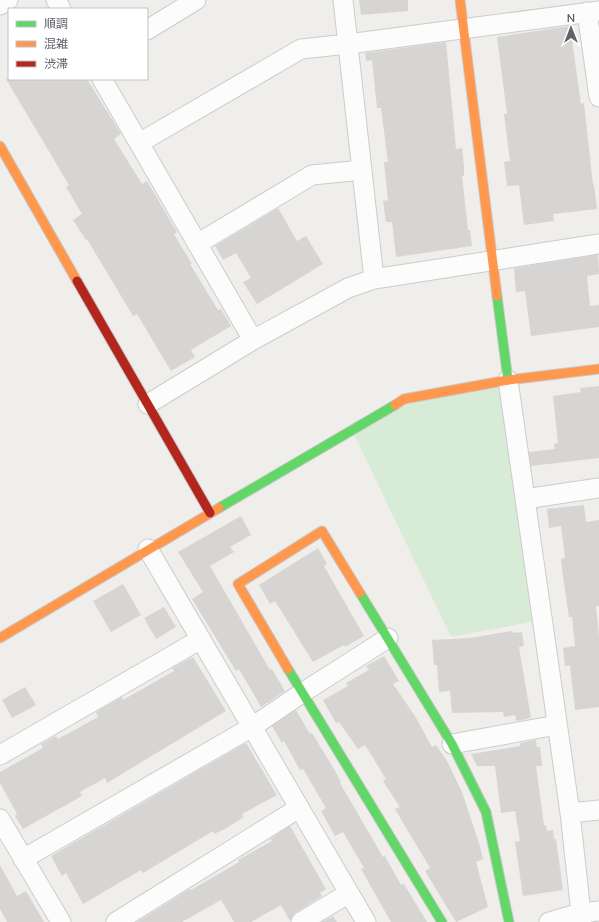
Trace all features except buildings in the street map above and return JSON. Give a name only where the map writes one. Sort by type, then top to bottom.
[{"type":"street","points":[[0,5],[8,0]]},
{"type":"street","points":[[148,29],[196,0]]},
{"type":"street","points":[[342,0],[374,279]]},
{"type":"street","points":[[460,0],[508,380],[570,813],[581,918]]},
{"type":"street","points":[[139,143],[301,49],[464,29],[593,11],[599,97]]},
{"type":"street","points":[[103,80],[253,340]]},
{"type":"street","points":[[0,146],[210,513]]},
{"type":"street","points":[[198,244],[312,175],[362,170]]},
{"type":"street","points":[[148,404],[253,340],[348,288],[374,279],[493,262],[599,244]]},
{"type":"street","points":[[0,638],[148,549],[404,399],[508,380],[599,369]]},
{"type":"street","points":[[525,499],[599,488]]},
{"type":"street","points":[[442,922],[238,584],[322,531],[452,744],[486,812],[509,922]]},
{"type":"street","points":[[148,549],[366,922]]},
{"type":"street","points":[[23,858],[252,727],[302,692],[388,638]]},
{"type":"street","points":[[0,755],[201,639]]},
{"type":"street","points":[[452,744],[558,725]]},
{"type":"street","points":[[116,922],[299,808]]},
{"type":"street","points":[[570,813],[599,810]]},
{"type":"street","points":[[0,819],[61,922]]},
{"type":"street","points":[[301,922],[349,893]]},
{"type":"street","points":[[550,922],[581,918],[599,911]]},
{"type":"green space","points":[[508,380],[542,620],[451,637],[352,430],[404,399]]},
{"type":"traffic: fast","points":[[497,296],[508,380]]},
{"type":"traffic: fast","points":[[219,508],[395,405]]},
{"type":"traffic: fast","points":[[360,593],[452,744],[486,812],[509,922]]},
{"type":"traffic: fast","points":[[288,669],[442,922]]},
{"type":"traffic: slow","points":[[460,0],[497,296]]},
{"type":"traffic: slow","points":[[0,146],[77,281]]},
{"type":"traffic: slow","points":[[395,405],[404,399],[508,380],[599,369]]},
{"type":"traffic: slow","points":[[0,638],[219,508]]},
{"type":"traffic: slow","points":[[288,669],[238,584],[322,531],[360,593]]},
{"type":"traffic: jam","points":[[77,281],[210,513]]}]
